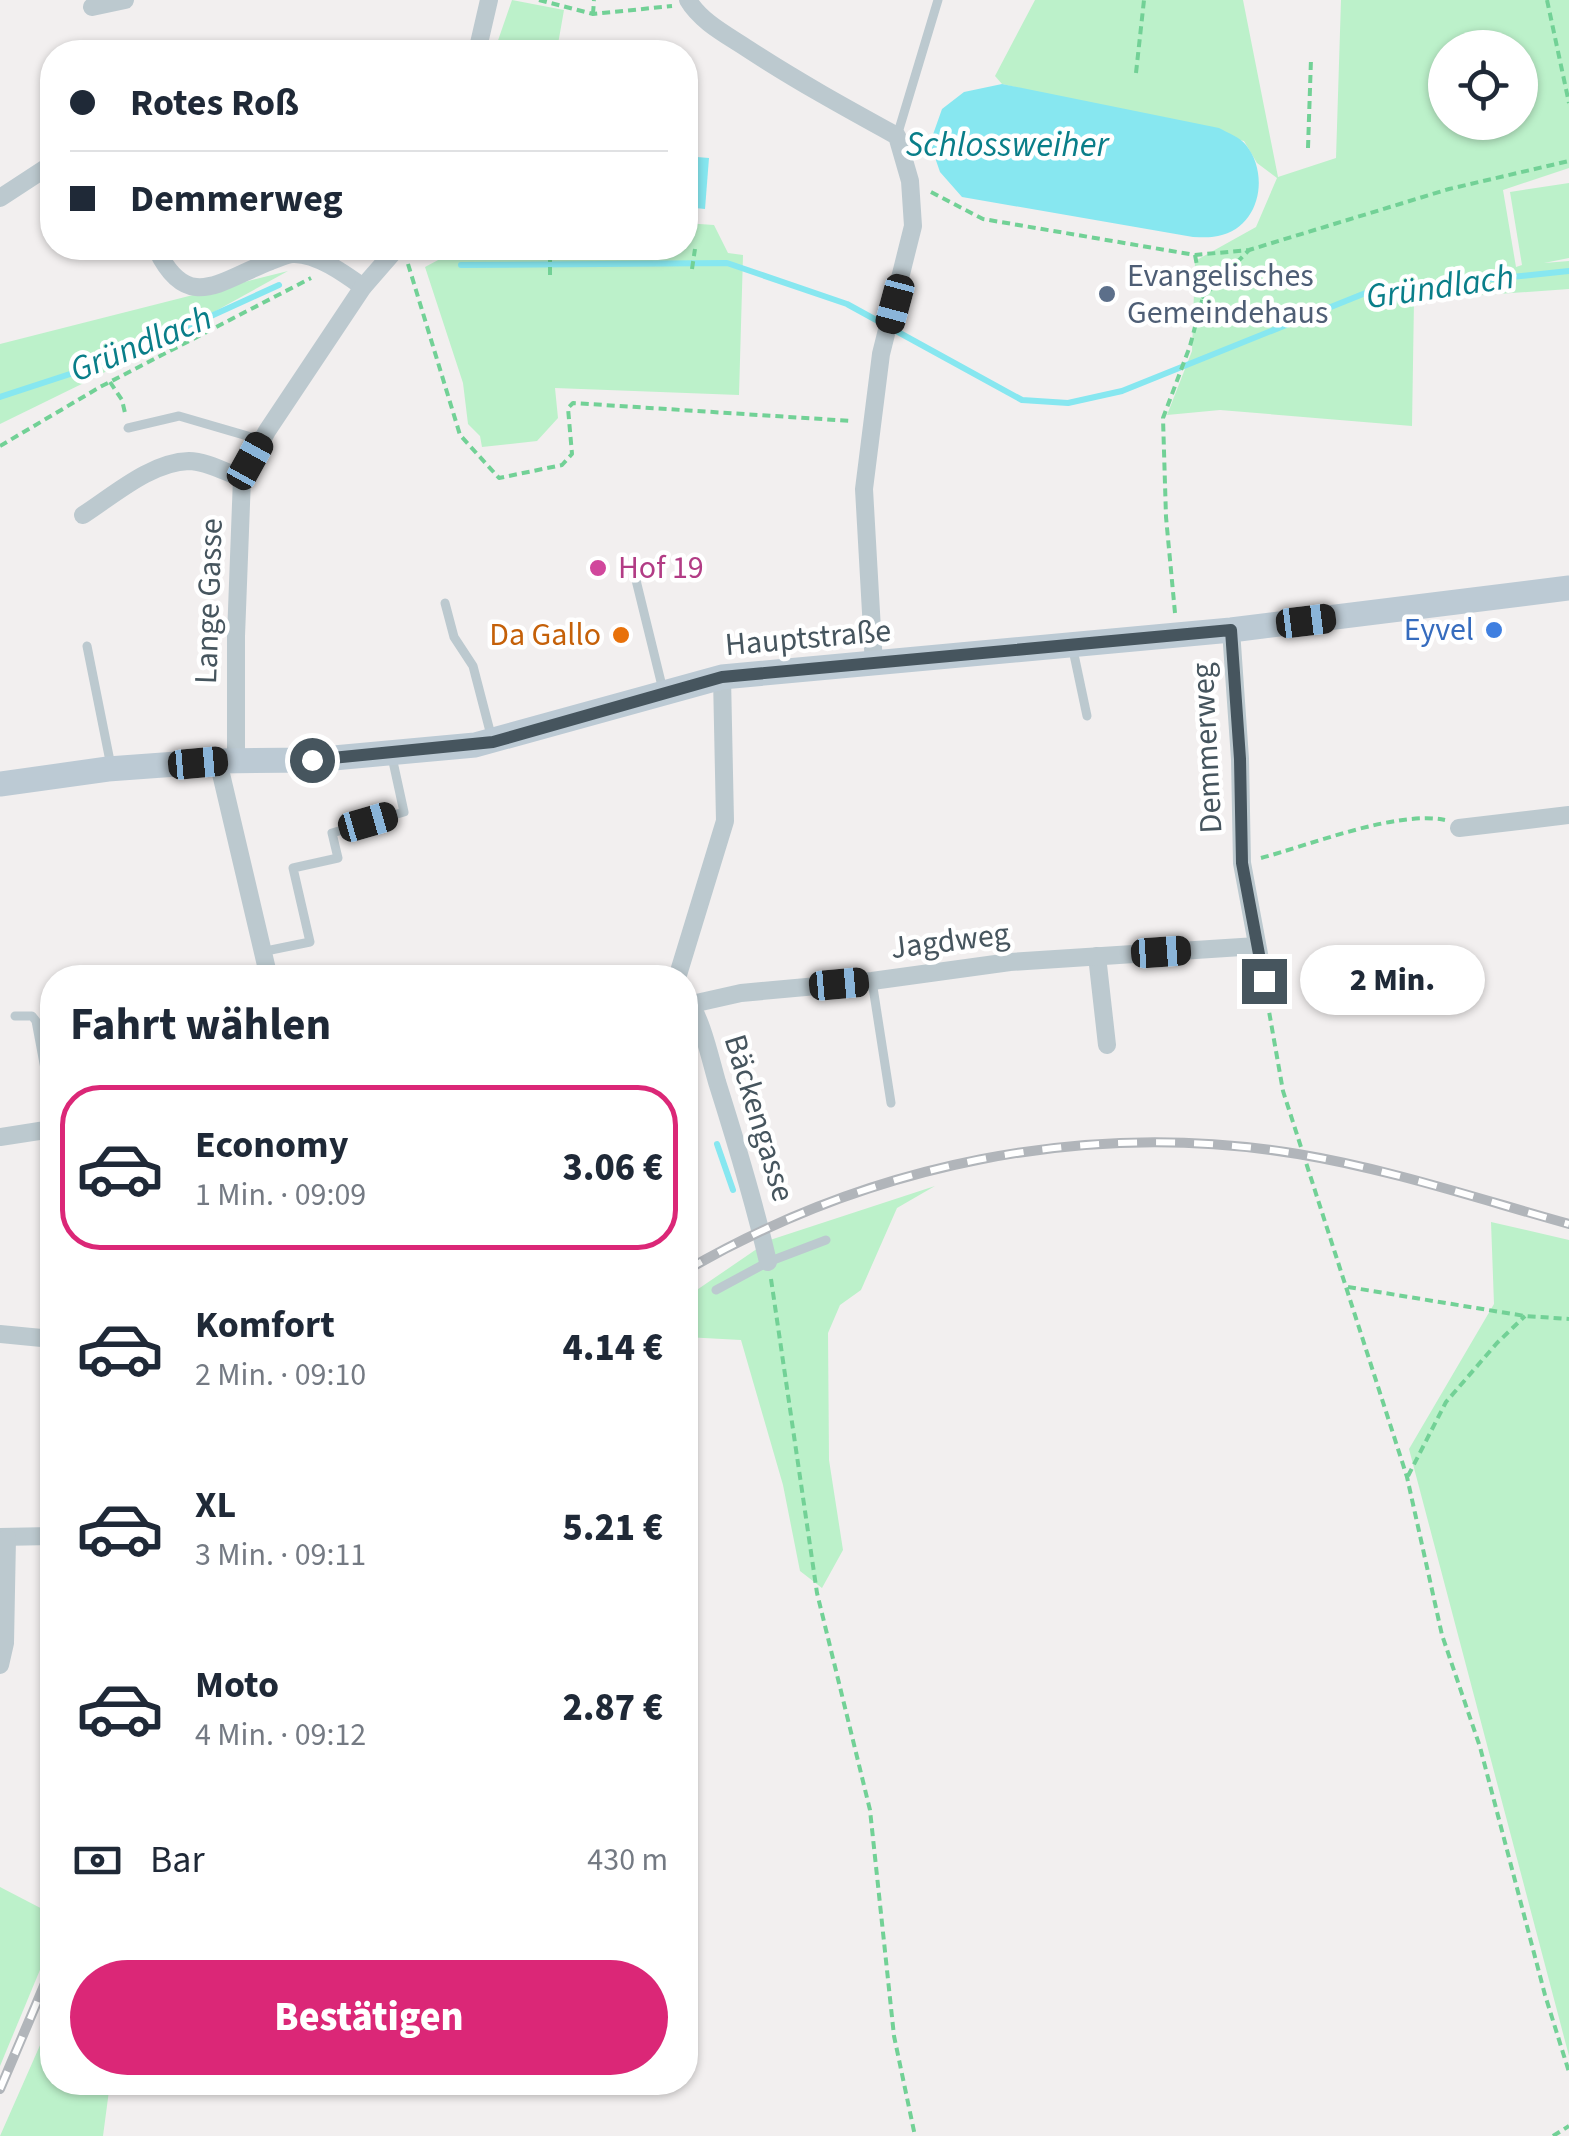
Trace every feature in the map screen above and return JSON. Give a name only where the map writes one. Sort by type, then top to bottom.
[{"type":"street","points":[[92,7],[125,0]]},
{"type":"street","points":[[480,40],[490,0]]},
{"type":"street","points":[[688,0],[694,10],[719,30],[806,86],[897,136],[910,182],[913,226],[881,354],[864,489],[874,665]]},
{"type":"street","points":[[0,198],[40,172]]},
{"type":"street","points":[[163,260],[172,277],[188,286],[214,286],[276,260]]},
{"type":"street","points":[[313,260],[333,266],[363,287]]},
{"type":"street","name":"Lange Gasse","points":[[265,965],[227,762],[242,478],[262,440],[363,287],[386,260]]},
{"type":"street","points":[[83,515],[152,471],[171,464],[192,461],[242,478]]},
{"type":"street","name":"Hauptstraße","points":[[0,784],[112,769],[391,754],[493,742],[722,677],[1231,630],[1569,588]]},
{"type":"street","name":"Demmerweg","points":[[1231,630],[1242,863],[1264,981]]},
{"type":"street","points":[[681,965],[725,821],[722,677]]},
{"type":"street","points":[[1459,828],[1569,816]]},
{"type":"street","name":"Jagdweg","points":[[698,999],[1010,962],[1257,946]]},
{"type":"street","points":[[1097,956],[1107,1045]]},
{"type":"street","name":"Bäckengasse","points":[[698,1030],[754,1201],[768,1262]]},
{"type":"street","points":[[0,1136],[40,1131]]},
{"type":"street","points":[[0,1334],[40,1338]]},
{"type":"street","points":[[0,1666],[5,1643],[3,1538],[40,1536]]},
{"type":"lane","points":[[897,136],[938,0]]},
{"type":"lane","points":[[128,428],[179,416],[262,440]]},
{"type":"lane","points":[[634,572],[663,692]]},
{"type":"lane","points":[[445,603],[454,637],[472,666],[493,742]]},
{"type":"lane","points":[[1072,644],[1087,716]]},
{"type":"lane","points":[[87,646],[112,769]]},
{"type":"lane","points":[[261,952],[310,942],[293,868],[338,858],[332,833],[404,812],[391,754]]},
{"type":"lane","points":[[872,981],[891,1103]]},
{"type":"lane","points":[[15,1016],[32,1016],[40,1042]]},
{"type":"lane","points":[[716,1290],[768,1262],[826,1240]]},
{"type":"path","points":[[539,0],[593,14],[664,7]]},
{"type":"path","points":[[593,14],[594,0]]},
{"type":"path","points":[[1136,72],[1144,0]]},
{"type":"path","points":[[1548,0],[1569,103]]},
{"type":"path","points":[[1308,148],[1312,59]]},
{"type":"path","points":[[910,182],[983,219],[1195,255],[1249,250],[1448,189],[1569,161]]},
{"type":"path","points":[[1203,296],[1249,250]]},
{"type":"path","points":[[1177,633],[1166,517],[1163,418],[1190,346],[1203,296],[1195,255]]},
{"type":"path","points":[[405,260],[460,436],[499,478],[562,466],[572,454],[568,408],[573,403],[872,423]]},
{"type":"path","points":[[550,260],[550,275]]},
{"type":"path","points":[[692,269],[693,260]]},
{"type":"path","points":[[0,446],[110,382],[333,266]]},
{"type":"path","points":[[110,382],[122,400],[128,428]]},
{"type":"path","points":[[1242,863],[1327,840],[1359,827],[1442,818],[1459,828]]},
{"type":"path","points":[[1264,981],[1284,1092],[1407,1477],[1442,1635],[1498,1806],[1545,1996],[1569,2072]]},
{"type":"path","points":[[768,1262],[817,1593],[870,1810],[894,2036],[915,2136]]},
{"type":"path","points":[[1348,1287],[1525,1316],[1569,1319]]},
{"type":"path","points":[[1407,1477],[1446,1402],[1525,1316]]},
{"type":"path","points":[[1554,2136],[1569,2126]]},
{"type":"green space","points":[[512,0],[564,10],[559,40],[498,40]]},
{"type":"green space","points":[[1035,0],[1243,0],[1278,177],[1336,158],[1341,0],[1569,0],[1569,168],[1503,190],[1516,267],[1522,265],[1510,192],[1569,183],[1569,258],[1544,263],[1569,261],[1569,289],[1414,300],[1412,426],[1220,410],[1167,415],[1192,351],[1195,261],[1256,227],[1277,178],[1257,163],[1244,141],[1002,84],[995,76]]},
{"type":"green space","points":[[698,224],[714,225],[728,253],[743,255],[739,395],[555,388],[558,418],[537,441],[482,447],[480,436],[468,424],[463,383],[425,267],[438,260],[698,260]]},
{"type":"green space","points":[[288,271],[96,377],[0,424],[0,344]]},
{"type":"green space","points":[[935,1186],[897,1208],[861,1290],[840,1305],[828,1333],[829,1460],[843,1550],[822,1588],[800,1571],[783,1485],[741,1340],[698,1338],[698,1289],[770,1240]]},
{"type":"green space","points":[[1491,1222],[1569,1240],[1569,2056],[1409,1449],[1494,1304]]},
{"type":"green space","points":[[0,1887],[40,1908],[40,1970],[0,2066]]},
{"type":"green space","points":[[40,2045],[40,2095],[108,2095],[103,2136],[0,2136]]},
{"type":"water","name":"Schlossweiher","points":[[1002,84],[1230,133],[1246,145],[1258,171],[1257,199],[1252,212],[1232,231],[1215,237],[1193,237],[962,197],[940,172],[930,143],[942,109],[964,92]]},
{"type":"water","points":[[698,157],[709,158],[705,209],[698,208]]},
{"type":"waterway","name":"Gründlach","points":[[461,265],[727,263],[847,304],[1022,400],[1068,403],[1122,391],[1368,292],[1569,271]]},
{"type":"waterway","name":"Gründlach","points":[[0,397],[119,358],[279,285]]},
{"type":"waterway","points":[[1249,971],[1254,996]]},
{"type":"waterway","points":[[717,1144],[733,1190]]},
{"type":"railway","points":[[698,1264],[755,1234],[829,1203],[904,1178],[981,1159],[1059,1147],[1139,1142],[1218,1145],[1332,1160],[1569,1224]]},
{"type":"railway","points":[[0,2089],[40,1995]]},
{"type":"place","name":"Evangelisches Gemeindehaus","points":[[1107,294]]},
{"type":"place","name":"Hof 19","points":[[598,568]]},
{"type":"place","name":"Eyvel","points":[[1494,630]]},
{"type":"place","name":"Da Gallo","points":[[621,635]]},
{"type":"route","points":[[312,760],[493,742],[722,677],[1231,630],[1242,863],[1264,981]]}]
